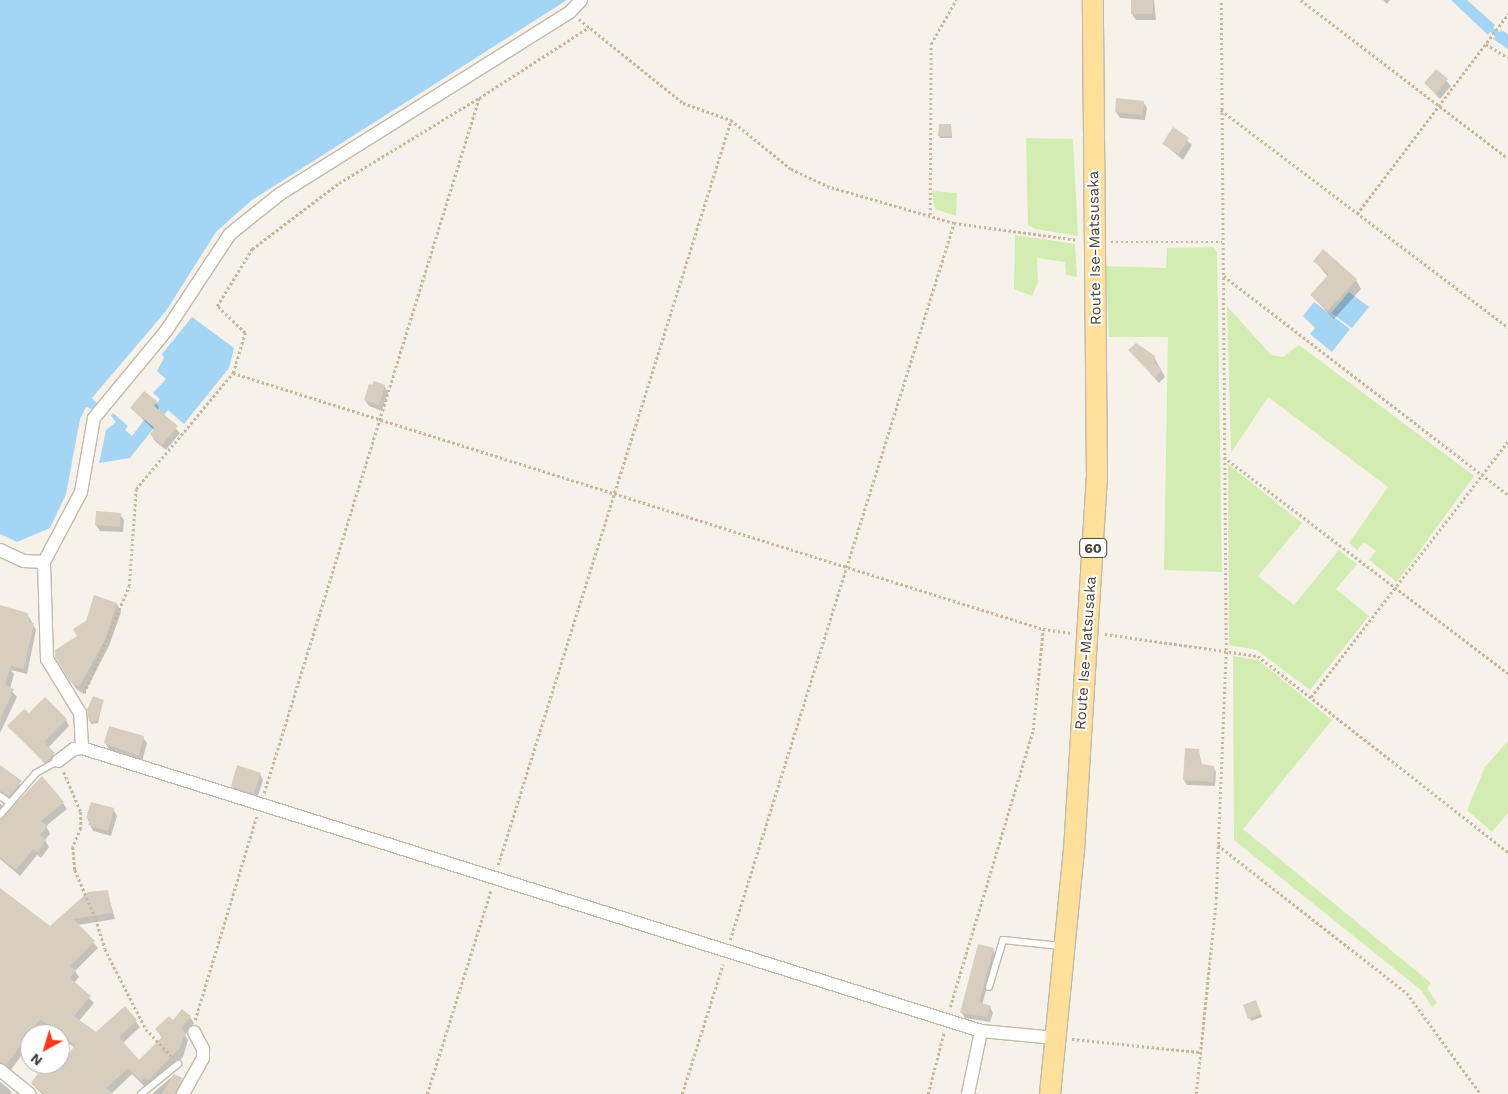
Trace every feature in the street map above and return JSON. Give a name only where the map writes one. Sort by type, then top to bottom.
[{"type":"main road","name":"Route Ise-Matsusaka","points":[[1050,1094],[1066,947],[1097,479],[1093,0]]},
{"type":"street","points":[[82,748],[77,708],[47,659],[44,562],[81,492],[94,418],[166,331],[230,234],[280,194],[570,12],[581,0]]},
{"type":"street","points":[[0,550],[24,561],[44,562]]},
{"type":"street","points":[[58,761],[74,749],[82,748],[261,802],[981,1031],[1056,1038]]},
{"type":"street","points":[[968,1094],[981,1031]]},
{"type":"street","points":[[183,1094],[203,1058],[203,1049],[194,1032]]},
{"type":"street","points":[[0,1070],[30,1094]]},
{"type":"lane","points":[[0,816],[36,773],[58,761]]},
{"type":"lane","points":[[0,796],[10,803]]},
{"type":"lane","points":[[989,988],[1003,940],[1066,947]]},
{"type":"lane","points":[[141,1094],[178,1064]]},
{"type":"path","points":[[930,215],[931,44],[956,0]]},
{"type":"path","points":[[1196,1094],[1218,845],[1226,650],[1221,0]]},
{"type":"path","points":[[1301,0],[1508,158]]},
{"type":"path","points":[[1357,214],[1508,14]]},
{"type":"path","points":[[77,708],[129,586],[136,490],[233,373],[245,333],[217,306],[252,249],[340,183],[480,98],[589,27],[683,103],[731,120],[791,169],[827,186],[954,223],[682,1094]]},
{"type":"path","points":[[1486,44],[1508,58]]},
{"type":"path","points":[[194,1032],[195,1011],[480,98]]},
{"type":"path","points":[[1221,110],[1508,328]]},
{"type":"path","points":[[427,1094],[612,495],[731,120]]},
{"type":"path","points":[[1223,275],[1508,495]]},
{"type":"path","points":[[233,373],[380,422],[1042,628],[1226,650],[1258,656],[1508,852]]},
{"type":"path","points":[[1311,697],[1508,441]]},
{"type":"path","points":[[1224,456],[1508,673]]},
{"type":"path","points":[[928,1094],[947,1020],[1033,730],[1042,628]]},
{"type":"path","points":[[58,761],[81,812],[80,828],[73,847],[75,870],[96,919],[105,949],[146,1029],[178,1064]]},
{"type":"path","points":[[1218,845],[1406,993],[1481,1094]]},
{"type":"path","points":[[1056,1038],[1201,1052]]},
{"type":"green space","points":[[1026,138],[1073,139],[1078,236],[1036,229],[1028,225]]},
{"type":"green space","points":[[932,191],[957,193],[956,216],[935,209]]},
{"type":"green space","points":[[1015,235],[1075,244],[1077,277],[1066,275],[1065,262],[1037,258],[1038,282],[1032,296],[1014,289]]},
{"type":"green space","points":[[1214,247],[1217,252],[1222,572],[1164,570],[1168,337],[1109,337],[1106,266],[1166,268],[1167,248]]},
{"type":"green space","points":[[1227,306],[1271,355],[1283,357],[1299,345],[1474,476],[1397,582],[1369,560],[1376,551],[1364,542],[1357,550],[1349,543],[1388,487],[1268,397],[1231,453]]},
{"type":"green space","points":[[1228,464],[1302,523],[1258,576],[1294,605],[1339,550],[1357,564],[1336,589],[1369,616],[1310,690],[1257,650],[1229,645]]},
{"type":"green space","points":[[1233,656],[1258,660],[1332,720],[1243,829],[1431,983],[1427,988],[1437,1003],[1432,1007],[1421,990],[1234,840]]},
{"type":"green space","points":[[1508,741],[1508,813],[1492,832],[1467,810],[1485,767]]},
{"type":"water","points":[[0,0],[567,0],[252,200],[216,232],[166,311],[92,398],[97,403],[92,409],[86,407],[80,419],[66,494],[50,528],[17,542],[0,534]]},
{"type":"water","points":[[1451,0],[1467,0],[1495,25],[1488,35]]},
{"type":"water","points":[[1501,30],[1508,34],[1508,49],[1493,39]]},
{"type":"water","points":[[1349,292],[1369,307],[1352,328],[1331,313]]},
{"type":"water","points":[[1314,302],[1350,329],[1332,352],[1310,334],[1315,328],[1303,316]]},
{"type":"water","points":[[192,317],[234,348],[229,368],[184,424],[168,410],[130,458],[99,463],[106,430],[116,422],[111,416],[113,413],[128,426],[125,430],[132,436],[160,399],[153,393],[166,379],[157,371],[164,358],[162,354]]},
{"type":"building","points":[[1131,0],[1153,0],[1153,14],[1131,14]]},
{"type":"building","points":[[1436,69],[1448,79],[1436,94],[1424,83]]},
{"type":"building","points":[[1116,98],[1144,101],[1142,115],[1115,112]]},
{"type":"building","points":[[939,124],[951,124],[951,136],[938,136]]},
{"type":"building","points":[[1173,127],[1189,138],[1179,154],[1162,144]]},
{"type":"building","points":[[1323,249],[1357,279],[1328,311],[1310,295],[1329,274],[1313,261]]},
{"type":"building","points":[[1136,343],[1155,356],[1154,362],[1162,370],[1155,378],[1128,350]]},
{"type":"building","points":[[374,381],[385,385],[379,405],[364,400],[369,384],[372,385]]},
{"type":"building","points":[[144,391],[157,401],[153,405],[178,426],[162,445],[150,434],[155,428],[130,408]]},
{"type":"building","points":[[96,511],[121,513],[120,527],[95,525]]},
{"type":"building","points":[[94,595],[117,603],[106,638],[79,687],[70,682],[55,657],[55,650],[77,636],[73,629],[86,621]]},
{"type":"building","points":[[0,605],[28,613],[29,622],[34,623],[24,669],[11,666],[5,685],[14,689],[0,720]]},
{"type":"building","points":[[93,696],[104,700],[97,721],[89,721],[87,710]]},
{"type":"building","points":[[45,697],[67,719],[44,742],[55,753],[45,763],[7,726],[24,709],[29,713]]},
{"type":"building","points":[[109,726],[144,736],[139,756],[104,743]]},
{"type":"building","points":[[1185,748],[1199,749],[1201,764],[1214,766],[1213,782],[1183,780]]},
{"type":"building","points":[[0,765],[22,781],[9,796],[0,791]]},
{"type":"building","points":[[237,765],[261,773],[254,794],[231,786]]},
{"type":"building","points":[[42,776],[64,802],[41,821],[48,826],[40,835],[46,840],[37,852],[33,849],[16,870],[0,857],[0,820]]},
{"type":"building","points":[[91,802],[114,808],[108,831],[88,825],[90,819],[86,818]]},
{"type":"building","points":[[0,888],[50,926],[88,892],[108,890],[112,913],[73,919],[95,941],[70,966],[76,970],[70,978],[91,996],[74,1016],[96,1032],[125,1006],[137,1020],[119,1037],[139,1060],[162,1037],[155,1029],[169,1016],[173,1020],[182,1009],[191,1016],[181,1028],[185,1033],[180,1048],[148,1080],[145,1077],[141,1081],[128,1068],[106,1088],[113,1094],[45,1094],[31,1083],[38,1074],[70,1074],[70,1052],[75,1045],[70,1041],[70,1024],[47,1024],[40,1019],[36,1024],[20,1024],[20,1046],[6,1065],[0,1062]]},
{"type":"building","points":[[978,944],[994,948],[979,1002],[991,1006],[987,1017],[960,1013]]},
{"type":"building","points":[[1256,1000],[1261,1014],[1248,1019],[1243,1005]]},
{"type":"building","points":[[174,1074],[183,1078],[175,1094],[162,1094]]},
{"type":"waterway","points":[[1487,26],[1508,42]]}]
